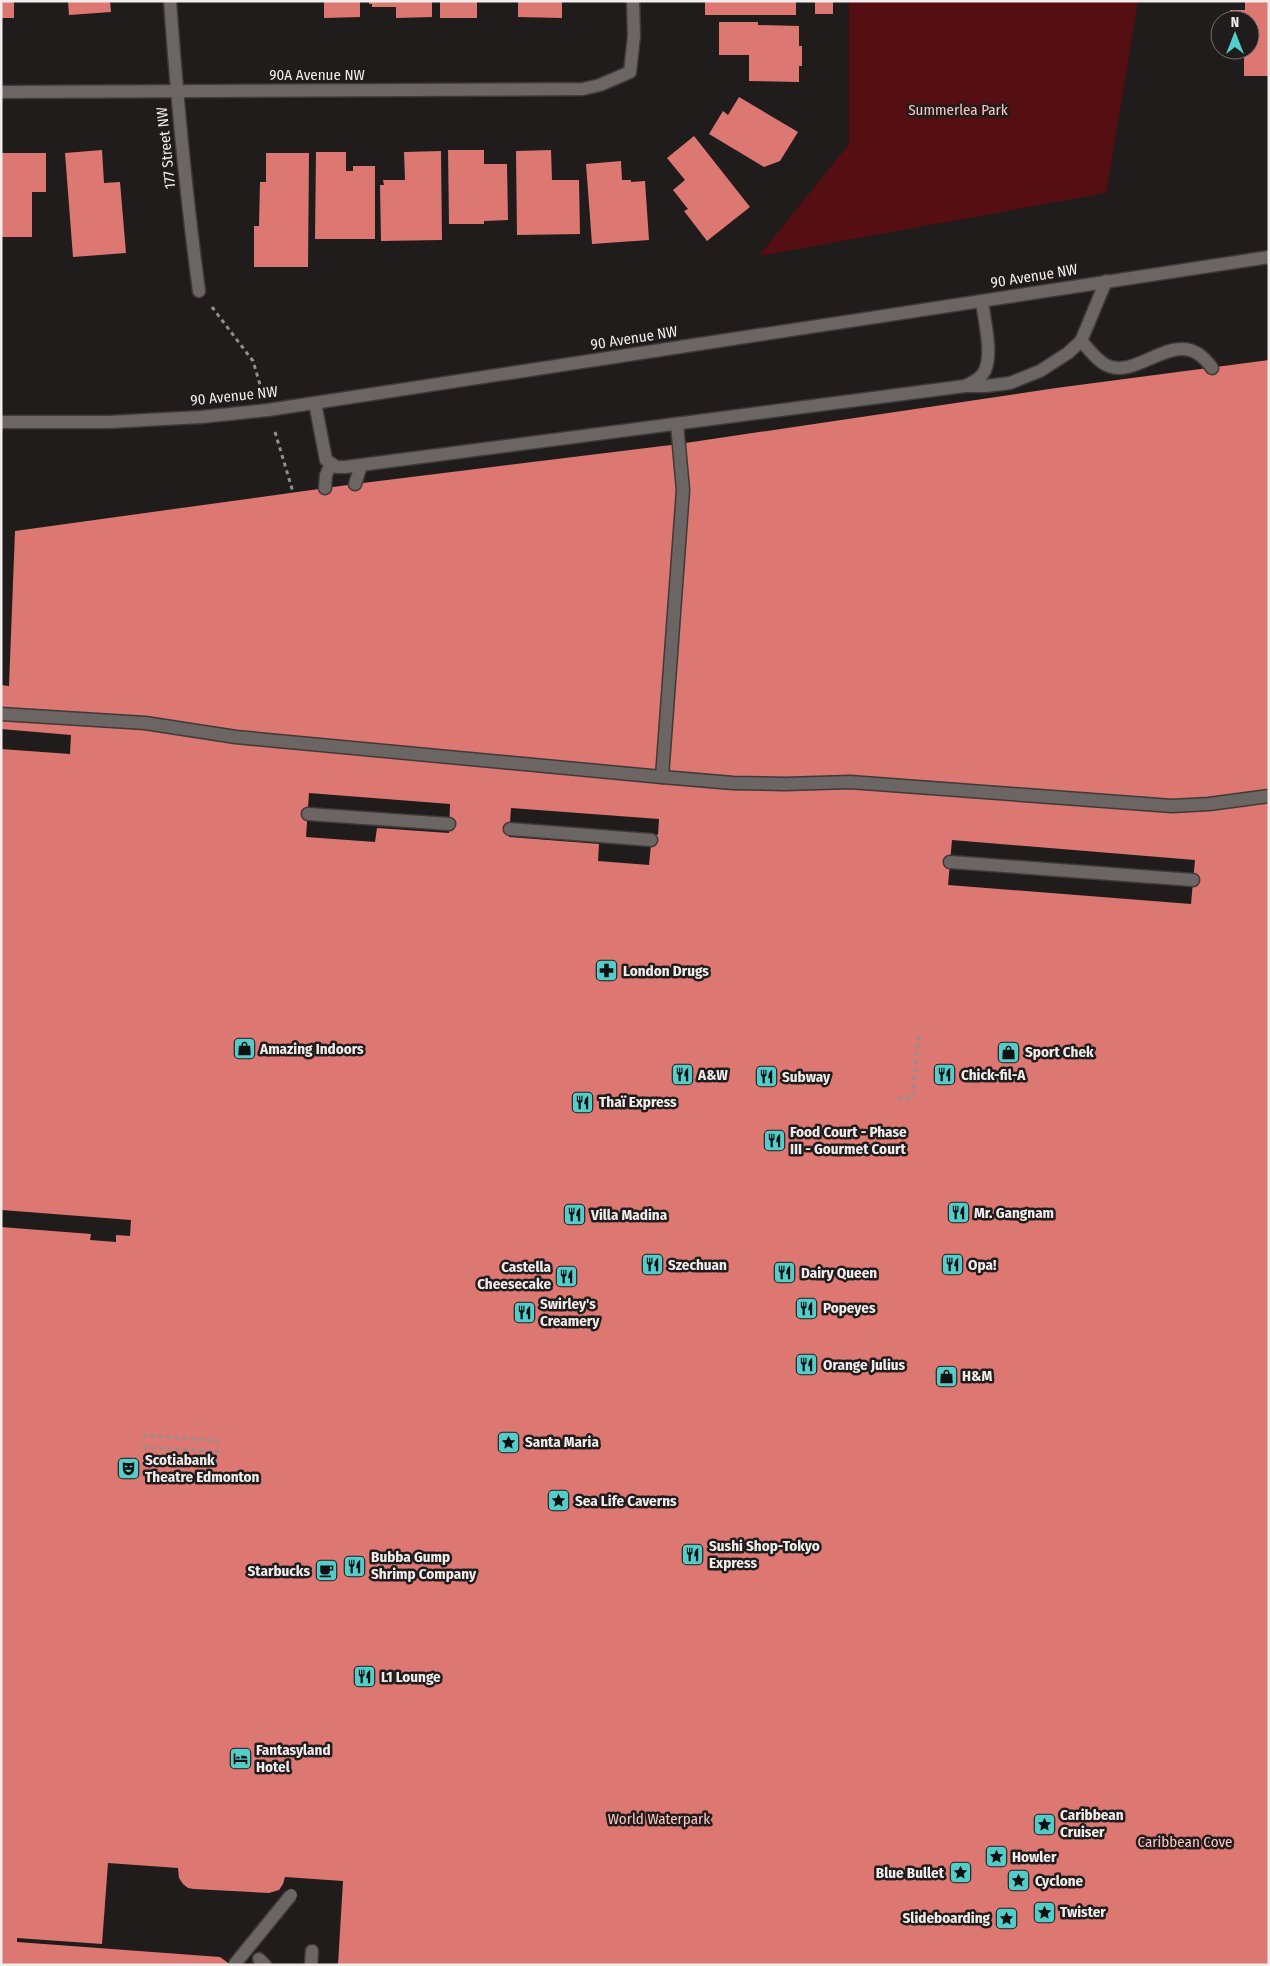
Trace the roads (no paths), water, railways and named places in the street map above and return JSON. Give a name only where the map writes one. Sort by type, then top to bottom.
[{"type":"street","name":"177 Street NW","points":[[170,1],[191,231],[200,291]]},
{"type":"street","name":"90A Avenue NW","points":[[1,92],[583,89],[600,85],[630,72],[634,36],[633,1]]},
{"type":"street","name":"90 Avenue NW","points":[[1,422],[109,422],[201,417],[315,403],[1269,257]]},
{"type":"street","points":[[315,403],[326,460],[337,467],[361,466],[966,386],[1010,383],[1040,371],[1068,353],[1081,341],[1106,281]]},
{"type":"street","points":[[966,386],[982,375],[987,364],[988,352],[982,301]]},
{"type":"street","points":[[1081,341],[1100,361],[1108,366],[1130,366],[1159,354],[1186,349],[1196,351],[1204,356],[1212,368]]},
{"type":"street","points":[[662,777],[683,490],[677,424]]},
{"type":"street","points":[[325,488],[326,474],[331,464]]},
{"type":"street","points":[[355,484],[361,466]]},
{"type":"street","points":[[4,714],[145,723],[245,738],[742,784],[850,782],[1172,806],[1209,804],[1269,796]]},
{"type":"street","points":[[308,814],[449,824]]},
{"type":"street","points":[[510,829],[651,840]]},
{"type":"street","points":[[950,862],[1193,880]]},
{"type":"street","points":[[234,1965],[291,1895]]},
{"type":"street","points":[[311,1965],[312,1951]]},
{"type":"place","name":"London Drugs","points":[[607,971]]},
{"type":"place","name":"Amazing Indoors","points":[[244,1049]]},
{"type":"place","name":"Sport Chek","points":[[1009,1052]]},
{"type":"place","name":"A&W","points":[[682,1075]]},
{"type":"place","name":"Chick-fil-A","points":[[945,1075]]},
{"type":"place","name":"Subway","points":[[766,1077]]},
{"type":"place","name":"Thaï Express","points":[[583,1102]]},
{"type":"place","name":"Food Court - Phase III - Gourmet Court","points":[[774,1141]]},
{"type":"place","name":"Mr. Gangnam","points":[[958,1213]]},
{"type":"place","name":"Villa Madina","points":[[575,1215]]},
{"type":"place","name":"Szechuan","points":[[652,1265]]},
{"type":"place","name":"Opa!","points":[[952,1265]]},
{"type":"place","name":"Dairy Queen","points":[[785,1273]]},
{"type":"place","name":"Castella Cheesecake","points":[[567,1276]]},
{"type":"place","name":"Popeyes","points":[[807,1308]]},
{"type":"place","name":"Swirley's Creamery","points":[[524,1313]]},
{"type":"place","name":"Orange Julius","points":[[807,1365]]},
{"type":"place","name":"H&M","points":[[946,1376]]},
{"type":"place","name":"Santa Maria","points":[[509,1442]]},
{"type":"place","name":"Scotiabank Theatre Edmonton","points":[[129,1469]]},
{"type":"place","name":"Sea Life Caverns","points":[[559,1501]]},
{"type":"place","name":"Sushi Shop-Tokyo Express","points":[[693,1555]]},
{"type":"place","name":"Bubba Gump Shrimp Company","points":[[355,1566]]},
{"type":"place","name":"Starbucks","points":[[326,1571]]},
{"type":"place","name":"L1 Lounge","points":[[365,1677]]},
{"type":"place","name":"Fantasyland Hotel","points":[[240,1759]]},
{"type":"place","name":"Caribbean Cruiser","points":[[1044,1824]]},
{"type":"place","name":"Howler","points":[[996,1857]]},
{"type":"place","name":"Blue Bullet","points":[[960,1873]]},
{"type":"place","name":"Cyclone","points":[[1019,1881]]},
{"type":"place","name":"Twister","points":[[1044,1912]]},
{"type":"place","name":"Slideboarding","points":[[1006,1918]]},
{"type":"park label","name":"Summerlea Park","points":[[958,110]]},
{"type":"park label","name":"World Waterpark","points":[[659,1819]]},
{"type":"park label","name":"Caribbean Cove","points":[[1185,1842]]}]
